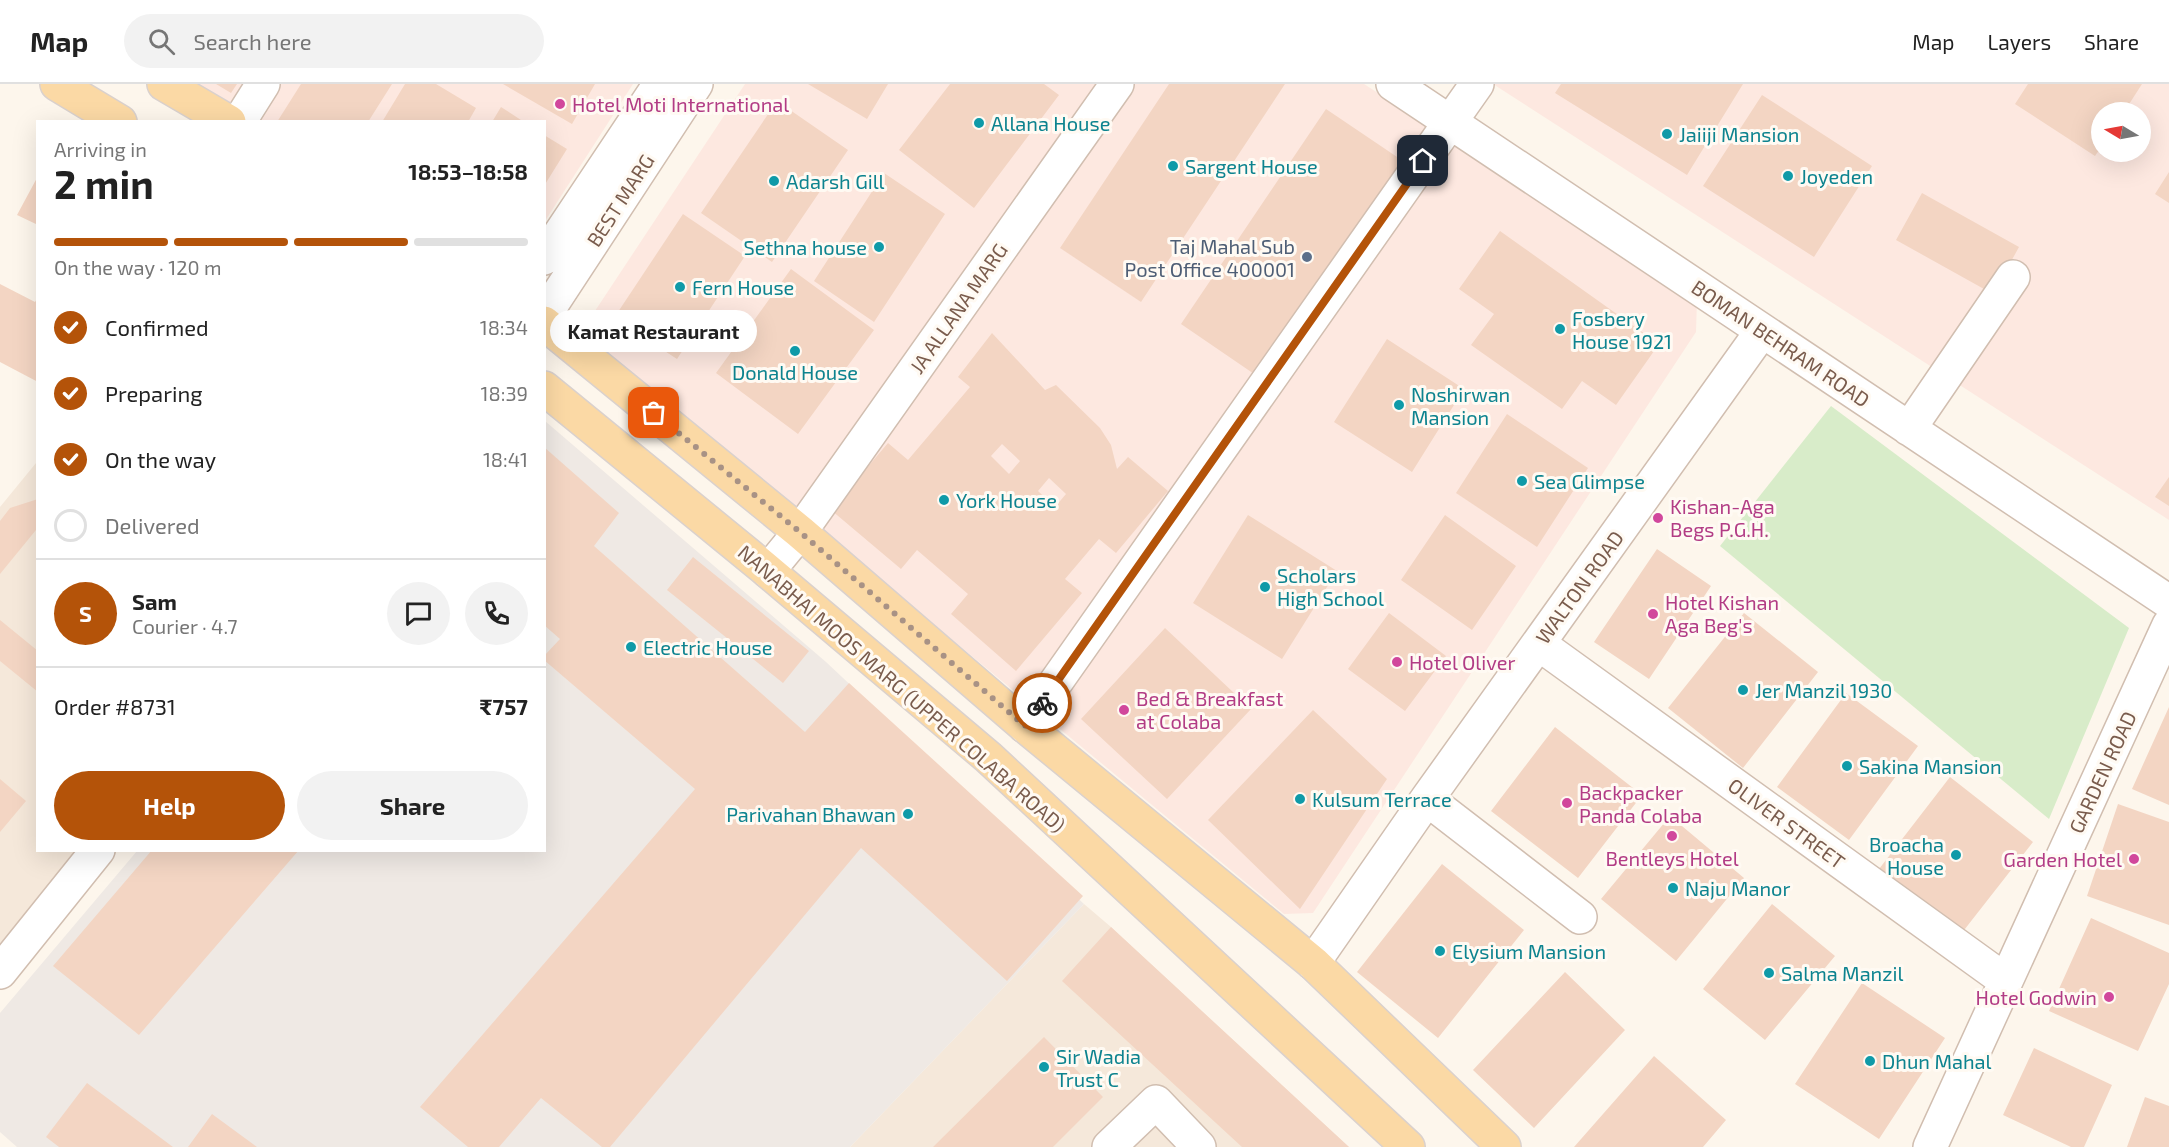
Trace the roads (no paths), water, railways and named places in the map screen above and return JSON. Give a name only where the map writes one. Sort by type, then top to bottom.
[{"type":"main road","points":[[57,84],[117,120]]},
{"type":"main road","points":[[164,84],[226,120]]},
{"type":"main road","points":[[546,326],[800,532],[1025,726],[1313,963],[1504,1147]]},
{"type":"main road","name":"NANABHAI MOOS MARG (UPPER COLABA ROAD)","points":[[546,390],[768,571],[988,757],[1408,1147]]},
{"type":"street","points":[[239,120],[263,84]]},
{"type":"street","points":[[546,255],[660,84]]},
{"type":"street","name":"BEST MARG","points":[[546,313],[696,84]]},
{"type":"street","name":"JA ALLANA MARG","points":[[768,571],[800,532],[1117,84]]},
{"type":"street","name":"BOMAN BEHRAM ROAD","points":[[1393,84],[2169,602]]},
{"type":"street","points":[[1025,726],[1477,84]]},
{"type":"street","points":[[1909,429],[2013,277]]},
{"type":"street","name":"WALTON ROAD","points":[[1313,963],[1427,799],[1762,331]]},
{"type":"street","name":"GARDEN ROAD","points":[[1930,1147],[2169,625]]},
{"type":"street","name":"OLIVER STREET","points":[[1539,644],[2006,981]]},
{"type":"street","points":[[1427,799],[1580,917]]},
{"type":"street","points":[[0,972],[96,852]]},
{"type":"street","points":[[1109,1147],[1156,1102],[1198,1147]]},
{"type":"place","name":"Hotel Moti International","points":[[560,104]]},
{"type":"place","name":"Allana House","points":[[979,123]]},
{"type":"place","name":"Jaiiji Mansion","points":[[1667,134]]},
{"type":"place","name":"Sargent House","points":[[1173,166]]},
{"type":"place","name":"Joyeden","points":[[1788,176]]},
{"type":"place","name":"Adarsh Gill","points":[[774,181]]},
{"type":"place","name":"Sethna house","points":[[879,247]]},
{"type":"place","name":"Taj Mahal Sub Post Office 400001","points":[[1307,257]]},
{"type":"place","name":"Fern House","points":[[680,287]]},
{"type":"place","name":"Fosbery House 1921","points":[[1560,329]]},
{"type":"place","name":"Donald House","points":[[795,351]]},
{"type":"place","name":"Noshirwan Mansion","points":[[1399,405]]},
{"type":"place","name":"Kamat Restaurant","points":[[654,413]]},
{"type":"place","name":"Sea Glimpse","points":[[1522,481]]},
{"type":"place","name":"York House","points":[[944,500]]},
{"type":"place","name":"Kishan-Aga Begs P.G.H.","points":[[1658,518]]},
{"type":"place","name":"Scholars High School","points":[[1265,587]]},
{"type":"place","name":"Hotel Kishan Aga Beg's","points":[[1653,614]]},
{"type":"place","name":"Electric House","points":[[631,647]]},
{"type":"place","name":"Hotel Oliver","points":[[1397,662]]},
{"type":"place","name":"Jer Manzil 1930","points":[[1743,690]]},
{"type":"place","name":"Bed & Breakfast at Colaba","points":[[1124,710]]},
{"type":"place","name":"Sakina Mansion","points":[[1847,766]]},
{"type":"place","name":"Kulsum Terrace","points":[[1300,799]]},
{"type":"place","name":"Backpacker Panda Colaba","points":[[1567,803]]},
{"type":"place","name":"Parivahan Bhawan","points":[[908,814]]},
{"type":"place","name":"Bentleys Hotel","points":[[1672,836]]},
{"type":"place","name":"Broacha House","points":[[1956,855]]},
{"type":"place","name":"Garden Hotel","points":[[2134,859]]},
{"type":"place","name":"Naju Manor","points":[[1673,888]]},
{"type":"place","name":"Elysium Mansion","points":[[1440,951]]},
{"type":"place","name":"Salma Manzil","points":[[1769,973]]},
{"type":"place","name":"Hotel Godwin","points":[[2109,997]]},
{"type":"place","name":"Dhun Mahal","points":[[1870,1061]]},
{"type":"place","name":"Sir Wadia Trust C","points":[[1044,1067]]}]
